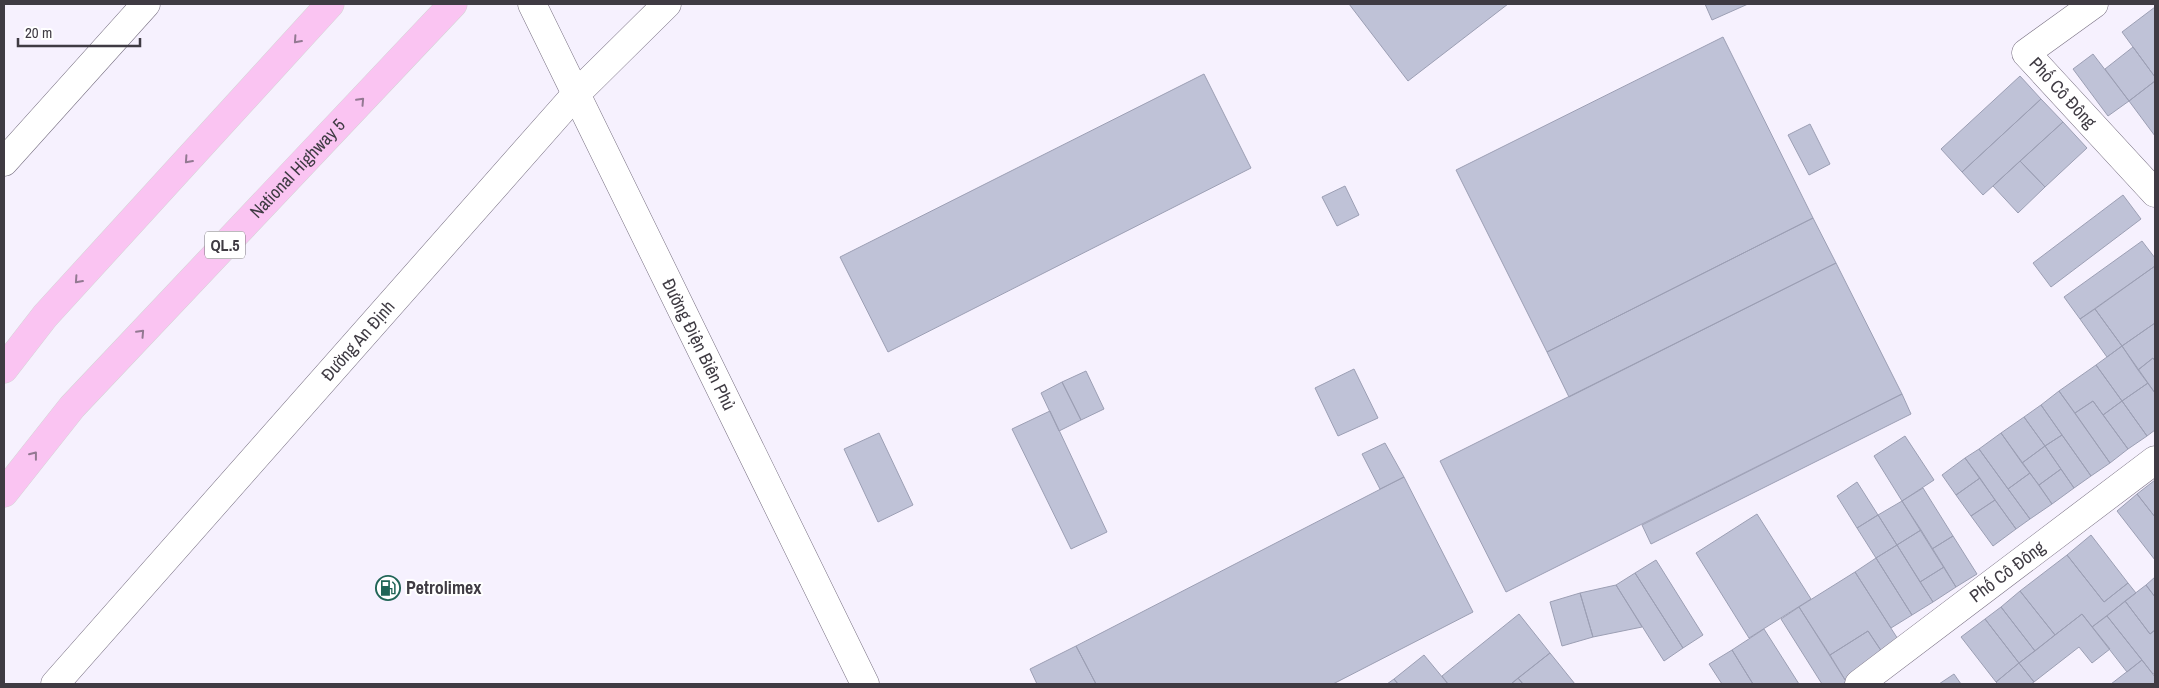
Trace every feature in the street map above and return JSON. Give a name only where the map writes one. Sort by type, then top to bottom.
[{"type":"highway","points":[[4,369],[45,316],[330,4]]},
{"type":"highway","name":"National Highway 5","points":[[4,493],[72,407],[453,4]]},
{"type":"street","points":[[4,162],[146,4]]},
{"type":"street","name":"Đường Điện Biên Phủ","points":[[532,4],[865,684]]},
{"type":"street","name":"Đường An Định","points":[[55,684],[576,94],[667,4]]},
{"type":"street","name":"Phố Cô Đông","points":[[2094,4],[2026,53],[2155,193]]},
{"type":"street","name":"Phố Cô Đông","points":[[1859,684],[2155,460]]},
{"type":"building","points":[[1349,4],[1508,4],[1408,81]]},
{"type":"building","points":[[1705,4],[1748,4],[1712,20]]},
{"type":"building","points":[[2155,7],[2155,77],[2122,32]]},
{"type":"building","points":[[1723,37],[1813,218],[1547,352],[1456,170]]},
{"type":"building","points":[[2133,47],[2155,77],[2155,81],[2129,101],[2105,69]]},
{"type":"building","points":[[2093,54],[2129,101],[2108,116],[2073,69]]},
{"type":"building","points":[[1204,74],[1251,168],[888,352],[840,257]]},
{"type":"building","points":[[2020,76],[2041,99],[1962,172],[1941,149]]},
{"type":"building","points":[[2155,81],[2155,136],[2129,101]]},
{"type":"building","points":[[2041,99],[2063,122],[1983,195],[1962,172]]},
{"type":"building","points":[[2063,122],[2087,148],[2045,187],[2020,161]]},
{"type":"building","points":[[1810,124],[1830,164],[1809,175],[1788,135]]},
{"type":"building","points":[[2020,161],[2045,187],[2018,213],[1993,186]]},
{"type":"building","points":[[1345,186],[1359,215],[1337,226],[1322,197]]},
{"type":"building","points":[[2123,195],[2141,219],[2051,287],[2033,263]]},
{"type":"building","points":[[1813,218],[1836,263],[1569,397],[1547,352]]},
{"type":"building","points":[[2142,241],[2155,258],[2155,266],[2080,319],[2064,297]]},
{"type":"building","points":[[1836,263],[1902,394],[1506,592],[1440,461]]},
{"type":"building","points":[[2155,266],[2155,323],[2122,346],[2095,309]]},
{"type":"building","points":[[2095,309],[2122,346],[2107,357],[2080,319]]},
{"type":"building","points":[[2155,323],[2155,361],[2153,358],[2138,370],[2122,346]]},
{"type":"building","points":[[2122,346],[2148,383],[2122,401],[2096,365]]},
{"type":"building","points":[[2153,358],[2155,361],[2155,393],[2138,370]]},
{"type":"building","points":[[2096,365],[2122,401],[2103,415],[2093,401],[2075,413],[2059,391]]},
{"type":"building","points":[[1354,369],[1378,418],[1338,436],[1315,388]]},
{"type":"building","points":[[1086,371],[1104,409],[1081,420],[1062,382]]},
{"type":"building","points":[[1062,382],[1081,420],[1059,431],[1041,393]]},
{"type":"building","points":[[2148,383],[2155,393],[2155,430],[2147,436],[2122,401]]},
{"type":"building","points":[[2059,391],[2110,463],[2091,476],[2041,405]]},
{"type":"building","points":[[1902,394],[1911,414],[1651,544],[1642,525]]},
{"type":"building","points":[[2093,401],[2128,449],[2110,463],[2075,413]]},
{"type":"building","points":[[2122,401],[2147,436],[2128,449],[2103,415]]},
{"type":"building","points":[[2041,405],[2062,435],[2045,446],[2024,417]]},
{"type":"building","points":[[1050,411],[1107,532],[1071,549],[1012,429]]},
{"type":"building","points":[[2024,417],[2045,446],[2022,463],[2001,433]]},
{"type":"building","points":[[879,433],[913,505],[878,522],[844,449]]},
{"type":"building","points":[[2001,433],[2030,473],[2008,489],[1979,449]]},
{"type":"building","points":[[2062,435],[2091,476],[2074,488],[2045,446]]},
{"type":"building","points":[[1905,436],[1934,480],[1902,501],[1874,456]]},
{"type":"building","points":[[1385,443],[1404,477],[1380,489],[1362,454]]},
{"type":"building","points":[[2045,446],[2061,469],[2039,485],[2022,463]]},
{"type":"building","points":[[1979,449],[2030,519],[2016,529],[1965,458]]},
{"type":"building","points":[[1965,458],[1980,478],[1956,495],[1942,475]]},
{"type":"building","points":[[2061,469],[2074,488],[2052,504],[2039,485]]},
{"type":"building","points":[[2030,473],[2052,504],[2030,519],[2008,489]]},
{"type":"building","points":[[1404,477],[1473,612],[1333,684],[1096,684],[1076,646]]},
{"type":"building","points":[[1980,478],[1995,500],[1971,516],[1956,495]]},
{"type":"building","points":[[2155,480],[2155,517],[2137,494]]},
{"type":"building","points":[[1857,482],[1878,515],[1857,528],[1837,496]]},
{"type":"building","points":[[1923,488],[1953,536],[1932,549],[1902,501]]},
{"type":"building","points":[[2137,494],[2155,517],[2155,560],[2117,511]]},
{"type":"building","points":[[1995,500],[2016,529],[1993,546],[1971,516]]},
{"type":"building","points":[[1902,501],[1921,530],[1897,545],[1878,515]]},
{"type":"building","points":[[1757,514],[1811,599],[1749,638],[1696,553]]},
{"type":"building","points":[[1878,515],[1897,545],[1876,558],[1857,528]]},
{"type":"building","points":[[1921,530],[1944,567],[1920,582],[1897,545]]},
{"type":"building","points":[[2091,535],[2128,583],[2104,602],[2067,555]]},
{"type":"building","points":[[1953,536],[1977,574],[1956,587],[1932,549]]},
{"type":"building","points":[[1897,545],[1933,602],[1912,615],[1876,558]]},
{"type":"building","points":[[2067,555],[2104,602],[2128,583],[2136,593],[2092,627],[2082,614],[2055,635],[2020,591]]},
{"type":"building","points":[[1876,558],[1912,615],[1891,628],[1855,572]]},
{"type":"building","points":[[1656,560],[1703,635],[1683,648],[1635,573]]},
{"type":"building","points":[[1944,567],[1956,587],[1933,602],[1920,582]]},
{"type":"building","points":[[1855,572],[1903,647],[1886,658],[1868,631],[1830,655],[1799,607]]},
{"type":"building","points":[[1635,573],[1683,648],[1664,661],[1616,585]]},
{"type":"building","points":[[2155,577],[2155,597],[2146,585]]},
{"type":"building","points":[[1616,585],[1642,627],[1593,637],[1580,593]]},
{"type":"building","points":[[2146,585],[2155,597],[2155,630],[2150,634],[2125,601]]},
{"type":"building","points":[[2020,591],[2055,635],[2035,651],[2001,607]]},
{"type":"building","points":[[1580,593],[1593,637],[1562,646],[1550,602]]},
{"type":"building","points":[[2125,601],[2150,634],[2155,630],[2155,673],[2153,674],[2107,616]]},
{"type":"building","points":[[1799,607],[1847,683],[1822,684],[1781,619]]},
{"type":"building","points":[[2001,607],[2035,651],[2019,663],[1985,619]]},
{"type":"building","points":[[1519,614],[1550,653],[1511,684],[1448,684],[1442,676]]},
{"type":"building","points":[[2082,614],[2110,649],[2092,663],[2079,647],[2034,682],[2019,663]]},
{"type":"building","points":[[2107,616],[2142,660],[2127,672],[2092,627]]},
{"type":"building","points":[[1985,619],[2019,663],[1996,682],[1961,637]]},
{"type":"building","points":[[1764,629],[1799,684],[1753,684],[1732,650]]},
{"type":"building","points":[[1868,631],[1886,658],[1847,683],[1830,655]]},
{"type":"building","points":[[1076,646],[1096,684],[1037,684],[1030,669]]},
{"type":"building","points":[[1732,650],[1753,684],[1722,684],[1709,664]]},
{"type":"building","points":[[1550,653],[1575,684],[1523,684],[1518,678]]},
{"type":"building","points":[[1424,655],[1448,684],[1398,684],[1394,679]]},
{"type":"building","points":[[2142,660],[2155,677],[2155,684],[2111,684]]},
{"type":"building","points":[[2019,663],[2034,682],[2031,684],[1998,684],[1996,682]]},
{"type":"building","points":[[1954,674],[1961,684],[1939,684]]},
{"type":"building","points":[[1518,678],[1523,684],[1511,684]]},
{"type":"building","points":[[1394,679],[1398,684],[1387,684]]},
{"type":"place","name":"Petrolimex","points":[[388,588]]}]
